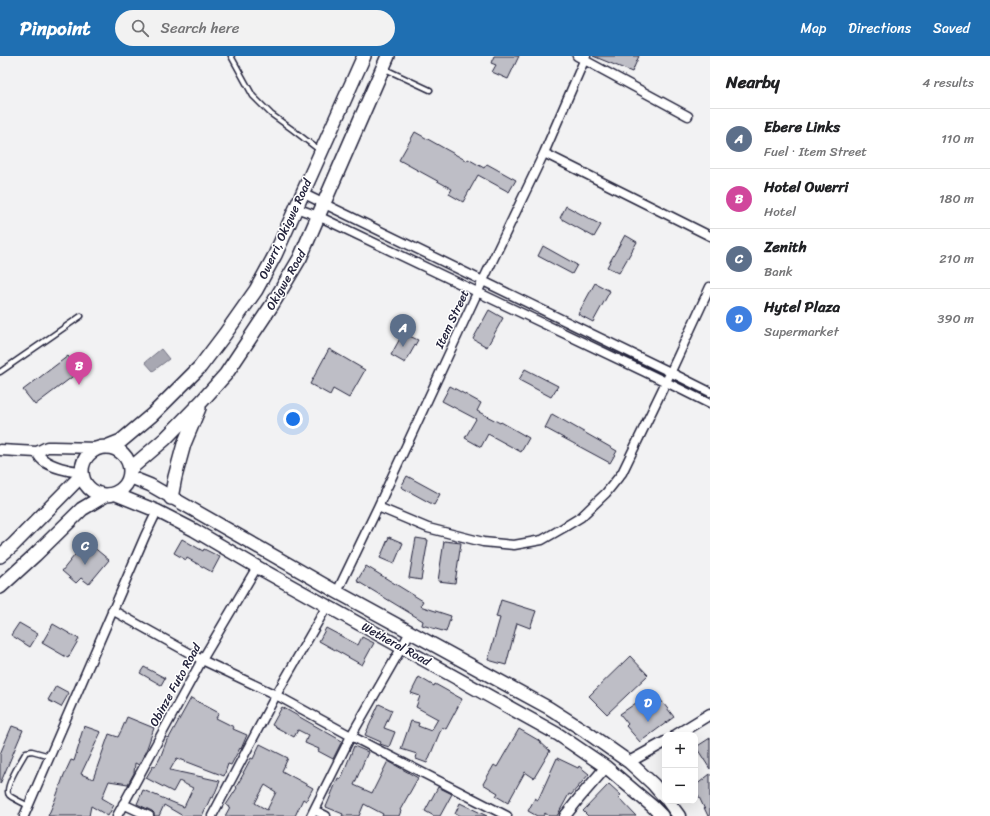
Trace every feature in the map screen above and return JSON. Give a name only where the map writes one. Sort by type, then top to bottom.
[{"type":"main road","name":"Owerri, Okigwe Road","points":[[103,447],[121,441],[152,415],[200,367],[256,290],[275,255],[364,56]]},
{"type":"main road","name":"Okigwe Road","points":[[130,473],[202,402],[226,374],[272,305],[300,258],[388,56]]},
{"type":"main road","points":[[172,498],[175,477],[184,444],[202,402]]},
{"type":"main road","points":[[0,587],[82,509],[122,490],[127,484],[130,473],[128,461],[123,454],[116,449],[103,447],[89,453],[83,462],[81,474],[83,482],[92,492],[98,495],[110,495]]},
{"type":"main road","name":"Wetheral Road","points":[[130,473],[337,592],[549,708],[586,731],[629,762],[662,794]]},
{"type":"main road","points":[[0,556],[13,545],[81,474]]},
{"type":"main road","name":"Wetheral Road","points":[[110,495],[157,511],[194,530],[257,567],[559,735],[606,766],[662,816]]},
{"type":"main road","points":[[670,804],[679,816]]},
{"type":"street","points":[[576,56],[586,58],[688,116]]},
{"type":"street","name":"Item Street","points":[[337,592],[544,153],[586,58]]},
{"type":"street","points":[[544,153],[710,236]]},
{"type":"street","points":[[302,193],[710,392]]},
{"type":"street","points":[[296,208],[318,216],[478,291],[710,404]]},
{"type":"street","points":[[378,507],[428,528],[483,542],[514,545],[542,540],[580,517],[606,493],[622,473],[710,287]]},
{"type":"street","points":[[0,450],[37,452],[47,447],[103,447]]},
{"type":"street","points":[[37,452],[42,460],[47,463],[81,474]]},
{"type":"street","points":[[24,816],[112,610],[157,511]]},
{"type":"street","name":"Obinze Futo Road","points":[[117,816],[202,660],[257,567]]},
{"type":"street","points":[[212,816],[276,695],[327,606]]},
{"type":"street","points":[[112,610],[202,660],[276,695],[351,736],[507,816]]},
{"type":"street","points":[[326,816],[312,813],[351,736],[410,632]]},
{"type":"street","points":[[681,732],[710,714]]},
{"type":"street","points":[[629,762],[662,744]]},
{"type":"street","points":[[565,816],[606,766]]},
{"type":"street","points":[[123,804],[148,816]]},
{"type":"lane","points":[[231,56],[253,96],[271,114],[321,151]]},
{"type":"lane","points":[[383,68],[430,90]]},
{"type":"lane","points":[[0,372],[82,316]]},
{"type":"lane","points":[[28,806],[9,795],[7,791],[8,785],[26,752],[32,751],[50,756]]},
{"type":"shaded area","points":[[161,349],[169,359],[153,371],[145,362]]},
{"type":"building","points":[[494,56],[519,56],[508,79],[492,72],[496,65],[491,63]]},
{"type":"building","points":[[593,56],[639,56],[632,72]]},
{"type":"building","points":[[415,132],[467,161],[468,159],[484,168],[487,164],[516,180],[509,192],[478,175],[463,202],[449,194],[452,189],[399,160]]},
{"type":"building","points":[[566,206],[601,225],[594,237],[560,218]]},
{"type":"building","points":[[625,235],[637,242],[619,273],[607,267]]},
{"type":"building","points":[[543,246],[577,265],[572,274],[538,256]]},
{"type":"building","points":[[595,283],[610,291],[593,322],[578,314]]},
{"type":"building","points":[[489,310],[503,318],[487,347],[473,339]]},
{"type":"building","points":[[403,333],[418,340],[405,363],[391,355]]},
{"type":"building","points":[[329,349],[365,370],[349,398],[333,389],[330,395],[310,384]]},
{"type":"building","points":[[68,356],[80,371],[35,405],[23,390]]},
{"type":"building","points":[[525,369],[558,386],[551,397],[519,380]]},
{"type":"building","points":[[450,386],[481,403],[477,411],[500,423],[501,422],[529,438],[521,452],[488,434],[481,447],[465,438],[476,419],[442,401]]},
{"type":"building","points":[[552,414],[617,451],[610,463],[545,428]]},
{"type":"building","points":[[407,476],[440,494],[434,505],[401,487]]},
{"type":"building","points":[[389,537],[403,543],[394,564],[380,558]]},
{"type":"building","points":[[416,538],[428,540],[421,580],[409,578]]},
{"type":"building","points":[[182,539],[203,551],[204,549],[220,557],[212,572],[187,558],[186,560],[174,553]]},
{"type":"building","points":[[86,541],[109,560],[89,584],[81,578],[76,583],[62,571]]},
{"type":"building","points":[[444,541],[461,543],[455,583],[438,581]]},
{"type":"building","points":[[366,566],[423,601],[420,606],[451,616],[446,632],[422,625],[423,621],[357,581]]},
{"type":"building","points":[[501,600],[536,611],[530,628],[517,623],[506,665],[488,660],[500,618],[496,617]]},
{"type":"building","points":[[19,623],[38,634],[30,647],[11,635]]},
{"type":"building","points":[[53,624],[79,639],[68,658],[42,643]]},
{"type":"building","points":[[326,628],[358,645],[362,637],[374,643],[362,665],[319,641]]},
{"type":"building","points":[[630,656],[648,675],[607,714],[589,696]]},
{"type":"building","points":[[144,667],[165,678],[161,685],[140,673]]},
{"type":"building","points":[[419,677],[462,699],[446,729],[442,727],[427,763],[416,759],[417,754],[401,749],[411,721],[419,723],[418,726],[431,731],[438,719],[416,707],[420,696],[411,693]]},
{"type":"building","points":[[56,686],[69,693],[61,707],[48,700]]},
{"type":"building","points":[[191,698],[219,713],[216,718],[234,727],[233,729],[247,735],[241,749],[240,748],[231,765],[228,764],[224,776],[177,758],[170,770],[220,781],[213,798],[211,797],[202,816],[183,816],[164,805],[159,816],[154,816],[152,811],[137,804],[143,790],[184,807],[193,788],[179,781],[173,792],[146,778],[153,766],[155,767],[168,737],[169,738]]},
{"type":"building","points":[[660,699],[674,717],[640,742],[626,726],[628,724],[620,714],[636,703],[643,712]]},
{"type":"building","points":[[379,704],[392,710],[384,728],[395,732],[389,747],[380,744],[381,742],[365,735]]},
{"type":"building","points":[[282,707],[342,741],[333,759],[318,751],[319,749],[305,743],[308,735],[298,730],[294,737],[272,725]]},
{"type":"building","points":[[127,717],[154,728],[139,765],[135,763],[134,773],[128,784],[109,781],[102,798],[114,805],[108,816],[91,806],[89,816],[48,816],[71,760],[74,761],[84,726],[101,732],[81,774],[93,779],[109,734],[118,737]]},
{"type":"building","points":[[12,726],[23,730],[0,784],[0,754]]},
{"type":"building","points":[[519,729],[538,740],[550,751],[534,778],[525,772],[508,803],[496,796],[498,793],[483,784],[494,765],[497,767]]},
{"type":"building","points":[[710,738],[710,769],[698,750],[698,746]]},
{"type":"building","points":[[260,744],[288,758],[282,771],[313,788],[306,801],[303,799],[295,816],[225,816],[230,807],[226,805],[237,788],[236,787],[251,758],[253,759]],"holes":[[[265,785],[276,792],[267,810],[255,803]]]},
{"type":"building","points":[[354,746],[368,752],[354,785],[372,793],[388,761],[418,778],[400,810],[399,816],[382,816],[383,814],[364,804],[359,816],[342,816],[343,814],[326,807],[338,778],[341,779]]},
{"type":"building","points":[[557,758],[578,768],[579,766],[589,774],[571,795],[569,794],[557,816],[549,816],[545,813],[543,816],[537,816],[528,811],[535,798],[538,800]]},
{"type":"building","points":[[710,774],[710,816],[708,816],[698,795],[698,784]]},
{"type":"building","points":[[609,784],[621,795],[618,797],[636,816],[588,816],[583,811]]},
{"type":"building","points":[[438,787],[452,794],[440,816],[434,816],[425,811]]},
{"type":"building","points":[[460,803],[487,816],[460,816],[455,814]]},
{"type":"place","name":"Ebere Links","points":[[403,347]]},
{"type":"place","name":"Hotel Owerri","points":[[79,385]]},
{"type":"place","name":"Zenith","points":[[85,565]]},
{"type":"place","name":"Hytel Plaza","points":[[648,722]]}]
